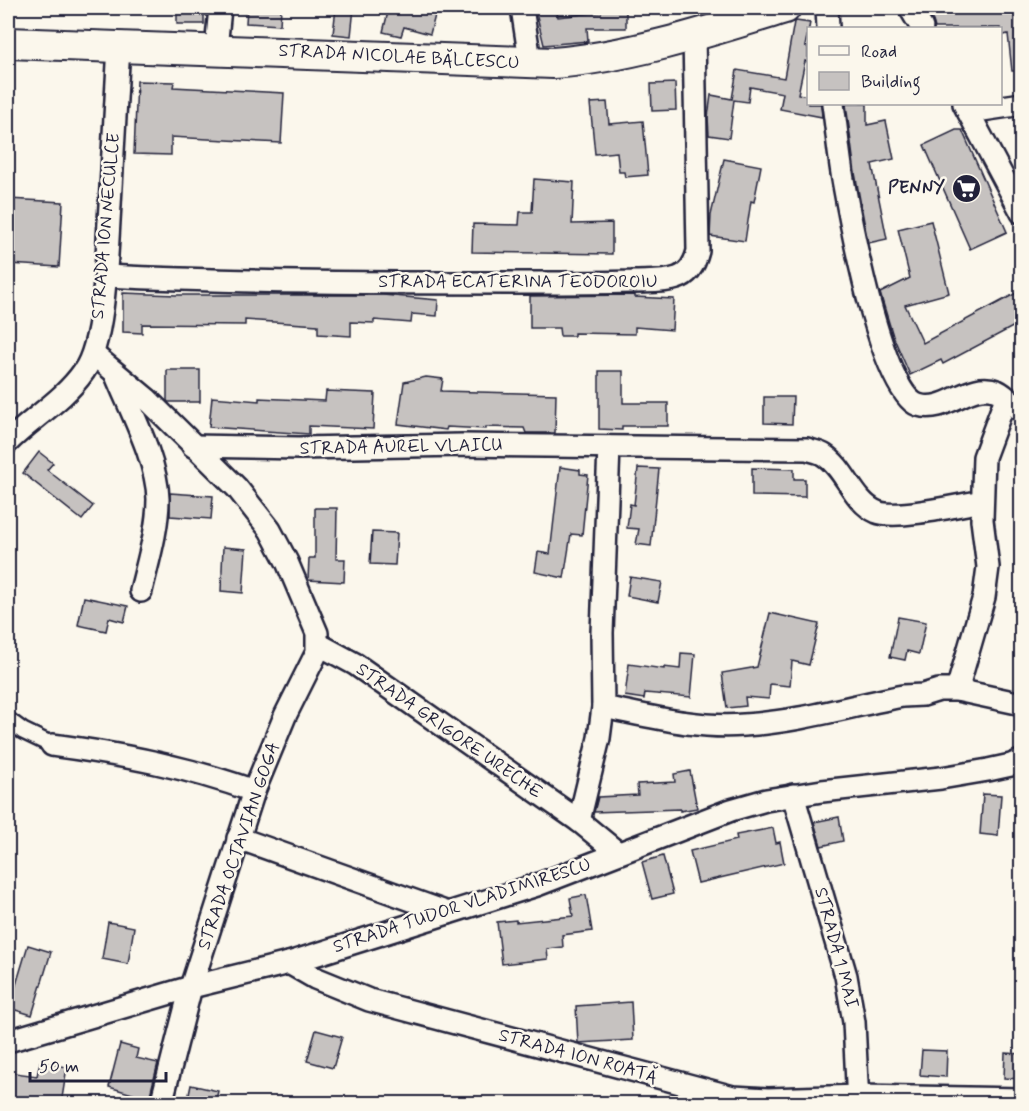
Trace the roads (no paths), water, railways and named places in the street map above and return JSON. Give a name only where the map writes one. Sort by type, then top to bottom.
[{"type":"main road","name":"STRADA NICOLAE BĂLCESCU","points":[[8,42],[527,63],[584,59],[694,35],[785,8]]},
{"type":"street","points":[[216,49],[220,8]]},
{"type":"street","points":[[522,8],[528,47],[527,63]]},
{"type":"street","points":[[827,8],[828,27]]},
{"type":"street","points":[[910,8],[921,27]]},
{"type":"street","name":"STRADA ECATERINA TEODOROIU","points":[[106,276],[214,281],[353,283],[589,283],[665,281],[679,278],[690,270],[698,251],[694,35]]},
{"type":"street","name":"STRADA ION NECULCE","points":[[8,442],[16,425],[41,414],[71,387],[85,370],[93,354],[106,276],[119,46]]},
{"type":"street","points":[[1022,104],[967,108],[1022,213]]},
{"type":"street","points":[[833,105],[843,183],[876,328],[892,373],[905,395],[917,405],[941,406],[975,390],[986,389],[998,392],[1014,405],[993,429],[984,457],[982,520],[988,567],[984,597],[957,690]]},
{"type":"street","points":[[93,354],[147,399],[237,488],[270,530],[287,561],[313,622],[318,644]]},
{"type":"street","points":[[114,371],[149,456],[158,498],[152,541],[141,591]]},
{"type":"street","name":"STRADA AUREL VLAICU","points":[[193,446],[299,448],[463,445],[807,449],[824,454],[842,472],[863,502],[879,513],[894,515],[982,501]]},
{"type":"street","points":[[579,821],[599,738],[603,707],[602,610],[609,447]]},
{"type":"street","name":"STRADA OCTAVIAN GOGA","points":[[161,1104],[191,987],[254,791],[285,716],[317,652],[318,644]]},
{"type":"street","name":"STRADA GRIGORE URECHE","points":[[318,644],[355,664],[579,821],[618,853]]},
{"type":"street","points":[[603,707],[692,723],[743,726],[903,696],[922,695],[939,690],[957,690],[1022,704]]},
{"type":"street","points":[[8,720],[23,731],[52,745],[172,765],[208,774],[254,791]]},
{"type":"street","name":"STRADA TUDOR VLADIMIRESCU","points":[[8,1041],[191,987],[289,963],[537,885],[731,810],[766,800],[941,778],[1000,768],[1022,760]]},
{"type":"street","name":"STRADA 1 MAI","points":[[793,795],[846,976],[854,1022],[859,1100]]},
{"type":"street","points":[[238,838],[448,913]]},
{"type":"street","name":"STRADA ION ROATĂ","points":[[289,963],[315,978],[369,1000],[733,1097],[859,1100],[1022,1099]]},
{"type":"street","points":[[710,1104],[733,1097]]},
{"type":"place","name":"PENNY","points":[[966,188]]}]
